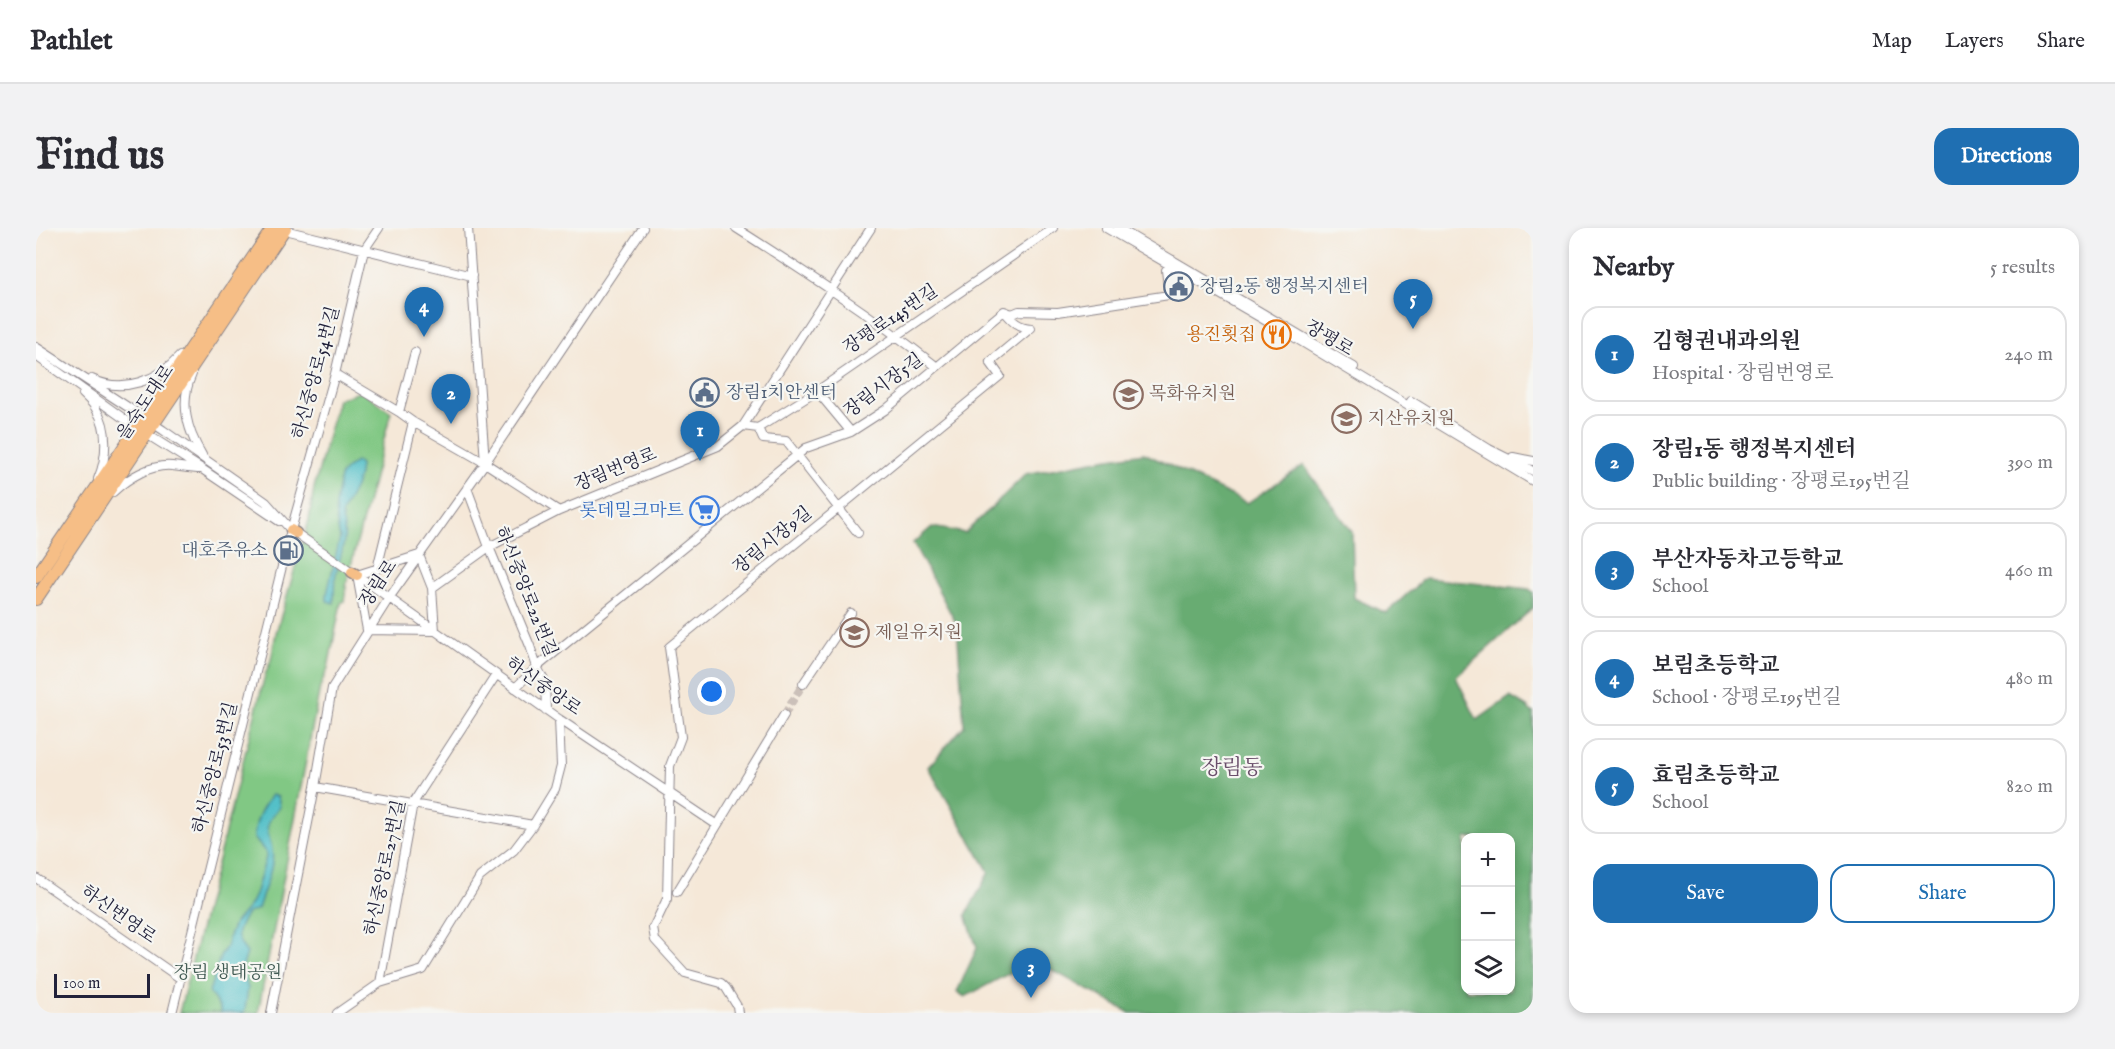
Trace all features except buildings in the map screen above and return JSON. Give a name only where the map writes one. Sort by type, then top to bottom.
[{"type":"highway","name":"을숙도대로","points":[[36,599],[97,497],[145,426],[198,339],[279,229]]},
{"type":"highway","name":"을숙도대로","points":[[145,426],[201,354],[279,229]]},
{"type":"highway","name":"을숙도대로","points":[[36,577],[97,497]]},
{"type":"street","name":"하신중앙로54번길","points":[[294,532],[364,250],[379,228]]},
{"type":"street","points":[[468,228],[485,463]]},
{"type":"street","name":"장림로","points":[[271,1013],[332,688],[367,630],[485,463],[643,228]]},
{"type":"street","points":[[736,228],[899,336],[937,367]]},
{"type":"street","name":"장림번영로","points":[[335,374],[485,463],[560,511],[718,447],[743,426],[871,228]]},
{"type":"street","name":"장평로145번길","points":[[758,428],[899,336],[1053,228]]},
{"type":"street","name":"장평로","points":[[1106,228],[1135,241],[1294,334],[1533,481]]},
{"type":"street","name":"장평로","points":[[1118,228],[1135,241]]},
{"type":"street","points":[[279,229],[472,276]]},
{"type":"street","points":[[1004,311],[1012,314],[1019,311],[1058,312],[1169,295],[1166,270],[1171,262]]},
{"type":"street","name":"장림시장9길","points":[[669,793],[670,766],[681,737],[669,647],[1000,376],[990,362],[1031,328],[1022,327],[1004,311]]},
{"type":"street","name":"장림시장5길","points":[[515,688],[537,667],[806,448],[851,432],[885,410],[1004,311]]},
{"type":"street","points":[[79,381],[88,377],[109,385],[135,383],[153,378],[169,368],[198,339]]},
{"type":"street","points":[[36,347],[79,381],[294,532]]},
{"type":"street","points":[[399,412],[415,352]]},
{"type":"street","points":[[201,354],[187,386],[185,404],[189,432],[204,458]]},
{"type":"street","points":[[36,356],[79,381],[97,409],[105,432],[103,467],[97,497]]},
{"type":"street","points":[[817,391],[851,432]]},
{"type":"street","name":"장평로","points":[[1419,409],[1533,471]]},
{"type":"street","points":[[377,569],[413,422]]},
{"type":"street","points":[[145,426],[204,458],[266,502],[294,532]]},
{"type":"street","points":[[743,426],[758,428],[763,439],[786,441],[858,533]]},
{"type":"street","points":[[1503,456],[1533,461]]},
{"type":"street","points":[[97,497],[154,468],[170,465],[202,469]]},
{"type":"street","name":"하신중앙로22번길","points":[[467,488],[489,548],[545,682],[546,710]]},
{"type":"street","points":[[432,588],[489,548],[560,511]]},
{"type":"street","name":"하신중앙로","points":[[294,532],[546,710],[717,825]]},
{"type":"street","name":"하신중앙로53번길","points":[[172,1013],[294,532]]},
{"type":"street","points":[[419,555],[432,588],[435,631],[367,630],[355,573],[377,569],[419,555]]},
{"type":"street","points":[[803,684],[851,613]]},
{"type":"street","name":"하신중앙로27번길","points":[[380,983],[413,803],[496,675]]},
{"type":"street","points":[[677,892],[784,715]]},
{"type":"street","points":[[337,1013],[380,983],[423,970],[480,877],[514,850],[533,825],[555,789],[561,766],[559,719]]},
{"type":"street","points":[[315,787],[533,825]]},
{"type":"street","points":[[669,793],[667,899],[654,928],[656,940],[684,973],[721,983],[737,1006],[738,1013]]},
{"type":"street","name":"하신번영로","points":[[36,879],[181,979]]},
{"type":"green space","name":"장림 생태공원","points":[[362,391],[391,412],[347,581],[344,601],[341,603],[328,668],[320,687],[258,1013],[179,1013],[265,675],[271,660],[276,633],[309,520],[314,488],[338,399]]},
{"type":"green space","points":[[1144,453],[1247,503],[1304,465],[1352,532],[1354,598],[1386,613],[1425,578],[1529,589],[1533,592],[1533,608],[1456,677],[1477,720],[1510,697],[1533,713],[1533,1013],[1130,1013],[1034,960],[965,997],[957,992],[977,948],[966,915],[989,872],[928,767],[964,726],[957,625],[913,543],[932,527],[965,533],[1026,474]]},
{"type":"water","points":[[356,462],[360,465],[359,474],[341,515],[344,540],[335,579],[334,603],[327,601],[327,594],[340,538],[335,505],[340,477]]},
{"type":"water","points":[[272,795],[278,797],[280,807],[272,816],[267,829],[273,854],[270,875],[258,909],[246,914],[238,934],[247,953],[242,969],[248,988],[245,1010],[243,1013],[221,1013],[209,992],[234,924],[250,905],[255,895],[267,854],[254,838],[255,832],[262,810]]},
{"type":"tunnel","points":[[784,715],[803,684]]},
{"type":"place","name":"장림2동 행정복지센터","points":[[1179,287]]},
{"type":"place","name":"효림초등학교","points":[[1413,329]]},
{"type":"place","name":"용진횟집","points":[[1277,335]]},
{"type":"place","name":"보림초등학교","points":[[424,337]]},
{"type":"place","name":"장림1치안센터","points":[[705,393]]},
{"type":"place","name":"목화유치원","points":[[1128,394]]},
{"type":"place","name":"지산유치원","points":[[1347,419]]},
{"type":"place","name":"장림1동 행정복지센터","points":[[451,424]]},
{"type":"place","name":"김형권내과의원","points":[[700,461]]},
{"type":"place","name":"롯데밀크마트","points":[[705,511]]},
{"type":"place","name":"대호주유소","points":[[289,551]]},
{"type":"place","name":"제일유치원","points":[[854,633]]},
{"type":"place","name":"부산자동차고등학교","points":[[1031,998]]},
{"type":"district","name":"장림동","points":[[1232,768]]}]
